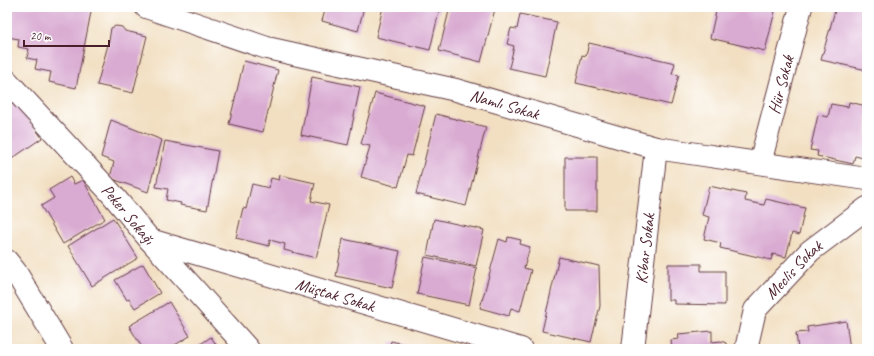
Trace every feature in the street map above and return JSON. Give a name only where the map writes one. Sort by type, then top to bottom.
[{"type":"street","name":"Namlı Sokak","points":[[146,7],[267,48],[456,90],[656,148],[867,179]]},
{"type":"street","name":"Hür Sokak","points":[[760,163],[801,7]]},
{"type":"street","name":"Peker Sokağı","points":[[7,81],[111,193],[150,240],[248,349]]},
{"type":"street","name":"Kibar Sokak","points":[[633,349],[656,148]]},
{"type":"street","name":"Meclis Sokak","points":[[746,349],[755,310],[810,251],[867,208]]},
{"type":"street","name":"Müştak Sokak","points":[[150,240],[521,349]]},
{"type":"street","points":[[7,261],[16,271],[62,349]]},
{"type":"building","points":[[7,7],[92,7],[76,88],[49,82],[51,72],[35,69],[37,60],[27,58],[29,49],[18,47],[19,39],[7,37]]},
{"type":"building","points":[[283,7],[297,7],[295,11]]},
{"type":"building","points":[[326,7],[364,7],[358,31],[322,21]]},
{"type":"building","points":[[383,7],[440,7],[430,50],[376,37]]},
{"type":"building","points":[[450,7],[486,7],[495,9],[481,62],[439,51]]},
{"type":"building","points":[[717,7],[776,7],[765,51],[710,38]]},
{"type":"building","points":[[836,7],[867,7],[867,70],[821,60]]},
{"type":"building","points":[[520,14],[557,22],[545,76],[509,68],[514,46],[507,44],[511,28],[517,29]]},
{"type":"building","points":[[116,26],[122,27],[125,31],[147,36],[133,93],[97,85],[111,28]]},
{"type":"building","points":[[589,43],[675,63],[672,74],[679,75],[671,105],[576,83],[582,55],[586,56]]},
{"type":"building","points":[[244,61],[278,70],[263,132],[229,124]]},
{"type":"building","points":[[312,77],[360,87],[348,145],[301,135]]},
{"type":"building","points":[[375,93],[425,106],[412,156],[407,155],[398,187],[361,177],[370,146],[361,144]]},
{"type":"building","points":[[16,100],[42,138],[7,162],[7,106]]},
{"type":"building","points":[[849,102],[867,106],[867,159],[855,156],[853,164],[817,156],[818,151],[810,150],[818,115],[828,117],[831,104],[848,107]]},
{"type":"building","points":[[436,114],[486,127],[466,206],[416,194]]},
{"type":"building","points":[[111,120],[162,140],[148,192],[110,178],[114,162],[101,157]]},
{"type":"building","points":[[165,141],[218,151],[207,210],[180,205],[181,203],[166,200],[168,189],[156,187]]},
{"type":"building","points":[[565,157],[597,157],[597,211],[565,211]]},
{"type":"building","points":[[280,175],[315,183],[311,201],[329,205],[316,258],[284,250],[285,244],[270,240],[269,246],[236,238],[243,208],[246,209],[252,184],[269,188],[271,178],[279,180]]},
{"type":"building","points":[[70,177],[74,184],[83,180],[105,219],[63,244],[41,206],[54,198],[49,190]]},
{"type":"building","points":[[709,186],[746,194],[745,201],[764,205],[766,199],[805,208],[799,235],[792,233],[786,257],[773,254],[771,260],[720,248],[721,243],[704,239],[709,217],[702,215]]},
{"type":"building","points":[[113,218],[138,258],[92,286],[68,246]]},
{"type":"building","points":[[434,219],[484,230],[476,266],[427,255]]},
{"type":"building","points":[[508,237],[521,240],[520,244],[530,247],[524,268],[531,270],[520,311],[511,308],[509,316],[480,308],[499,239],[507,242]]},
{"type":"building","points":[[343,239],[400,251],[392,288],[336,276]]},
{"type":"building","points":[[425,257],[477,268],[469,305],[417,294]]},
{"type":"building","points":[[559,257],[599,266],[600,306],[591,342],[542,331]]},
{"type":"building","points":[[143,264],[160,293],[135,308],[129,299],[127,300],[115,280]]},
{"type":"building","points":[[668,264],[701,264],[701,271],[725,271],[725,305],[674,304],[674,300],[668,300]]},
{"type":"building","points":[[169,302],[190,336],[168,349],[143,349],[129,326]]},
{"type":"building","points":[[846,321],[850,349],[798,349],[796,333],[808,332],[807,327]]},
{"type":"building","points":[[712,331],[712,342],[721,341],[726,343],[726,349],[672,349],[671,340],[679,339],[678,334]]},
{"type":"building","points":[[211,337],[219,349],[193,349]]},
{"type":"building","points":[[391,341],[420,348],[420,349],[389,349]]}]
